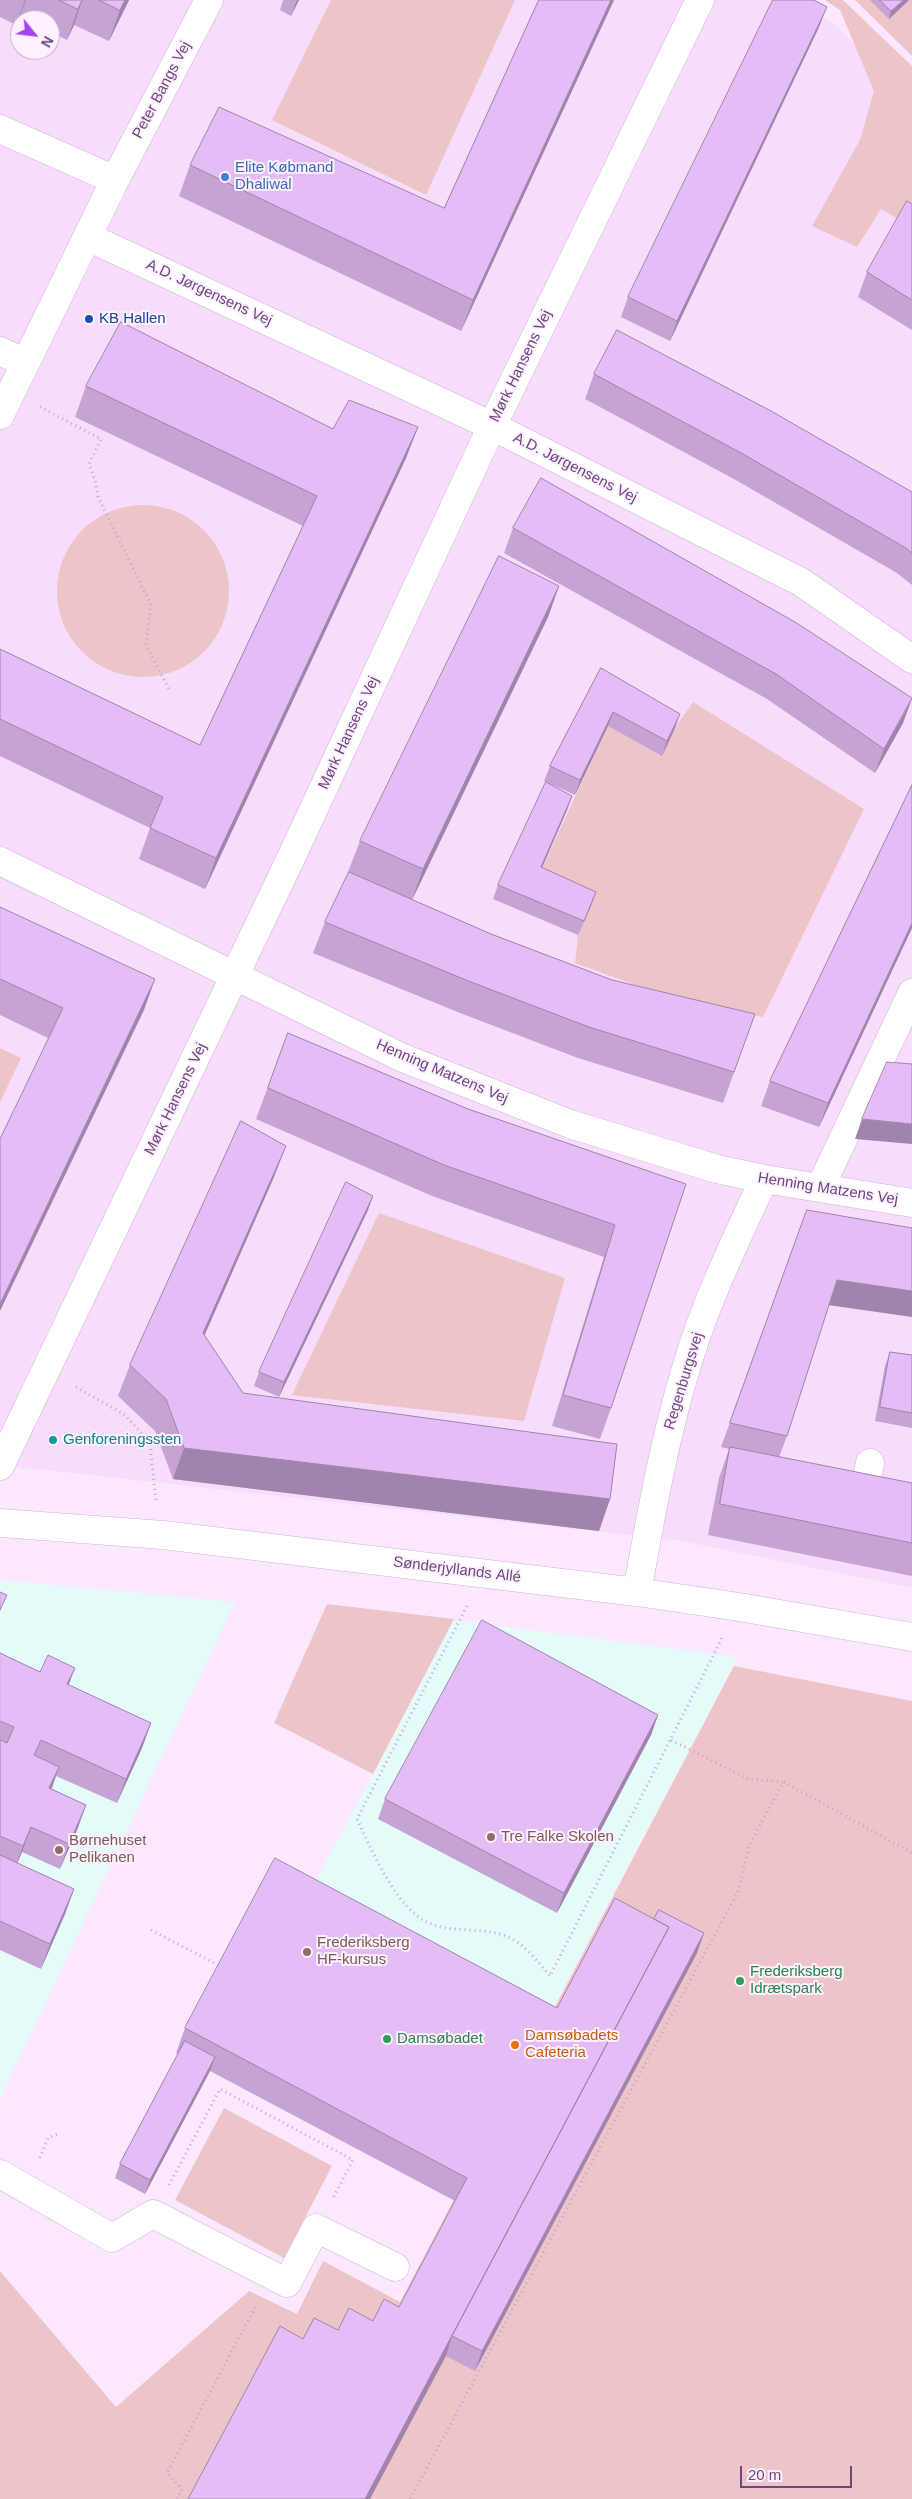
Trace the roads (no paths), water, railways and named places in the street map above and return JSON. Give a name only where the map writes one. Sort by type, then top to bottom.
[{"type":"street","name":"Peter Bangs Vej","points":[[5,403],[115,180],[210,0]]},
{"type":"street","name":"Mørk Hansens Vej","points":[[0,1466],[235,977],[492,426],[700,0]]},
{"type":"street","points":[[0,129],[115,180]]},
{"type":"street","name":"A.D. Jørgensens Vej","points":[[88,237],[492,426],[801,582],[912,659]]},
{"type":"street","points":[[0,351],[25,363]]},
{"type":"street","name":"Henning Matzens Vej","points":[[0,861],[403,1058],[570,1124],[717,1169],[764,1179],[912,1203]]},
{"type":"street","points":[[820,1188],[912,993]]},
{"type":"street","name":"Regenburgsvej","points":[[637,1592],[661,1461],[687,1364],[722,1270],[764,1179]]},
{"type":"street","points":[[864,1493],[870,1463]]},
{"type":"street","name":"Sønderjyllands Allé","points":[[0,1523],[158,1535],[637,1592],[739,1607],[912,1637]]},
{"type":"street","points":[[0,2174],[112,2238],[153,2214],[287,2283],[316,2228],[395,2267]]},
{"type":"place","name":"Elite Købmand Dhaliwal","points":[[225,177]]},
{"type":"place","name":"KB Hallen","points":[[89,319]]},
{"type":"place","name":"Genforeningssten","points":[[53,1440]]},
{"type":"place","name":"Tre Falke Skolen","points":[[491,1837]]},
{"type":"place","name":"Børnehuset Pelikanen","points":[[59,1850]]},
{"type":"place","name":"Frederiksberg HF-kursus","points":[[307,1952]]},
{"type":"place","name":"Frederiksberg Idrætspark","points":[[740,1981]]},
{"type":"place","name":"Damsøbadet","points":[[387,2039]]},
{"type":"place","name":"Damsøbadets Cafeteria","points":[[515,2045]]}]
